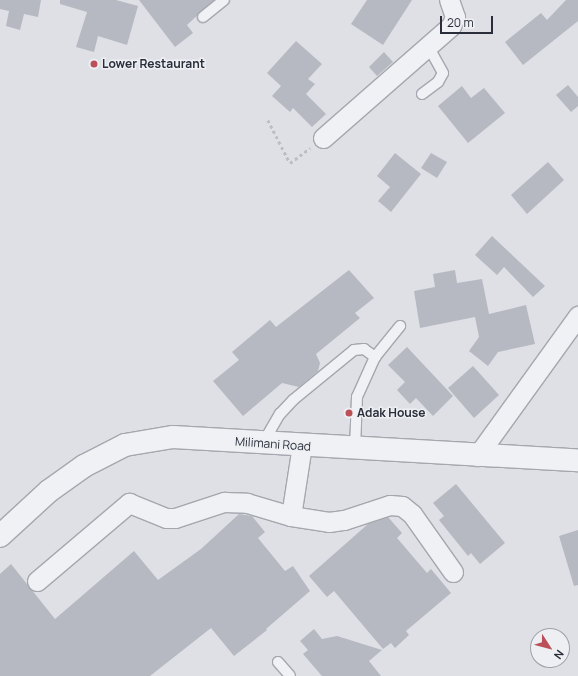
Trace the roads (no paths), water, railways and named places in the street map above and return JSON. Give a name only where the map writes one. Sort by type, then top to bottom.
[{"type":"street","points":[[323,138],[451,26],[455,17],[449,0]]},
{"type":"street","points":[[477,456],[578,316]]},
{"type":"street","name":"Milimani Road","points":[[0,536],[49,491],[84,466],[125,445],[173,437],[477,456],[578,460]]},
{"type":"street","points":[[291,516],[302,446]]},
{"type":"street","points":[[37,581],[128,503],[166,518],[175,518],[224,502],[247,503],[291,516],[329,522],[344,520],[390,505],[402,506],[412,514],[453,572]]},
{"type":"lane","points":[[203,17],[224,0]]},
{"type":"lane","points":[[422,94],[438,82],[443,73],[428,46]]},
{"type":"lane","points":[[355,449],[357,397],[375,356],[400,326]]},
{"type":"lane","points":[[263,443],[280,414],[293,400],[354,350],[364,348],[375,356]]},
{"type":"lane","points":[[278,662],[290,676]]},
{"type":"place","name":"Lower Restaurant","points":[[94,64]]},
{"type":"place","name":"Adak House","points":[[349,413]]}]
